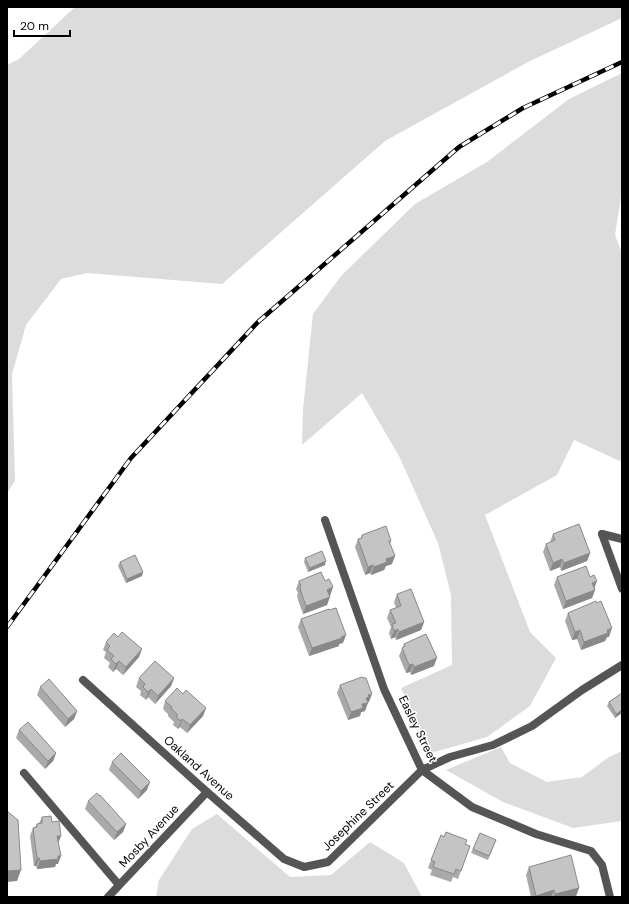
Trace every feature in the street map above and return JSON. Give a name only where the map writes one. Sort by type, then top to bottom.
[{"type":"street","name":"Easley Street","points":[[325,520],[384,689],[422,770],[472,807],[536,834],[591,851],[602,865],[610,897]]},
{"type":"street","points":[[622,539],[602,534],[622,589]]},
{"type":"street","name":"Josephine Street","points":[[304,867],[328,862],[422,770],[450,757],[493,744],[532,726],[582,690],[622,665]]},
{"type":"street","name":"Oakland Avenue","points":[[83,680],[284,859],[304,867]]},
{"type":"street","points":[[24,773],[119,885]]},
{"type":"street","name":"Mosby Avenue","points":[[108,897],[207,792]]},
{"type":"shaded area","points":[[75,7],[622,7],[622,18],[528,62],[385,141],[222,284],[87,273],[61,279],[26,325],[12,374],[15,481],[7,493],[7,65],[19,59]]},
{"type":"shaded area","points":[[622,73],[622,190],[615,235],[622,253],[622,462],[574,440],[557,475],[485,515],[530,632],[556,658],[530,706],[487,737],[431,753],[401,688],[452,665],[451,595],[438,543],[399,456],[362,393],[302,445],[303,409],[313,314],[341,276],[415,204],[487,162],[569,99]]},
{"type":"shaded area","points":[[501,747],[510,763],[547,782],[582,777],[609,757],[622,751],[622,821],[573,828],[503,802],[446,770]]},
{"type":"shaded area","points":[[217,814],[290,877],[331,875],[370,842],[404,863],[422,897],[156,897],[159,880],[192,829]]},
{"type":"building","points":[[579,524],[590,553],[564,563],[562,559],[553,563],[546,544],[555,540],[553,534]]},
{"type":"building","points":[[386,526],[391,541],[389,541],[395,556],[386,559],[387,562],[374,567],[373,565],[368,567],[358,539],[362,538],[362,535]]},
{"type":"building","points":[[322,551],[326,561],[310,568],[305,558]]},
{"type":"building","points":[[135,555],[143,572],[127,579],[120,562]]},
{"type":"building","points":[[586,566],[590,577],[594,575],[597,581],[592,583],[595,590],[566,601],[557,577]]},
{"type":"building","points":[[321,572],[325,581],[329,579],[333,587],[327,590],[330,597],[306,606],[299,581]]},
{"type":"building","points":[[411,589],[424,622],[399,632],[398,629],[394,631],[392,624],[396,623],[390,610],[401,606],[397,594]]},
{"type":"building","points":[[596,601],[597,603],[601,601],[612,628],[607,630],[608,633],[584,642],[580,630],[575,632],[568,613]]},
{"type":"building","points":[[336,608],[346,635],[341,637],[342,638],[312,648],[301,619]]},
{"type":"building","points":[[122,632],[142,649],[126,667],[119,661],[116,664],[111,659],[114,656],[107,650],[110,646],[106,642],[114,633],[118,637]]},
{"type":"building","points":[[426,634],[437,658],[414,667],[413,664],[409,665],[402,648],[405,646],[404,644]]},
{"type":"building","points":[[155,661],[174,678],[158,696],[151,689],[148,692],[143,687],[145,684],[139,678]]},
{"type":"building","points":[[362,677],[366,678],[372,694],[368,695],[369,697],[366,698],[368,703],[362,704],[363,708],[351,712],[340,685]]},
{"type":"building","points":[[49,679],[77,711],[68,719],[40,687]]},
{"type":"building","points":[[177,688],[183,694],[186,690],[206,708],[190,725],[182,719],[181,721],[176,717],[178,715],[165,701]]},
{"type":"building","points":[[622,693],[622,710],[616,714],[609,702]]},
{"type":"building","points":[[28,722],[56,753],[48,761],[19,730]]},
{"type":"building","points":[[121,753],[150,782],[141,791],[112,762]]},
{"type":"building","points":[[97,793],[126,824],[117,832],[88,801]]},
{"type":"building","points":[[7,811],[18,820],[21,870],[7,871]]},
{"type":"building","points":[[51,816],[52,822],[59,821],[61,836],[57,836],[61,856],[58,856],[58,859],[40,861],[39,858],[37,858],[33,828],[37,827],[37,824],[42,823],[42,817]]},
{"type":"building","points":[[446,832],[467,840],[465,844],[470,846],[461,871],[456,869],[454,874],[433,867],[435,862],[431,860],[441,835],[444,837]]},
{"type":"building","points":[[480,833],[496,840],[489,856],[473,849]]},
{"type":"building","points":[[571,855],[579,888],[555,894],[554,890],[536,896],[529,867]]},
{"type":"railway","points":[[7,627],[131,458],[258,322],[459,147],[523,108],[622,62]]}]
